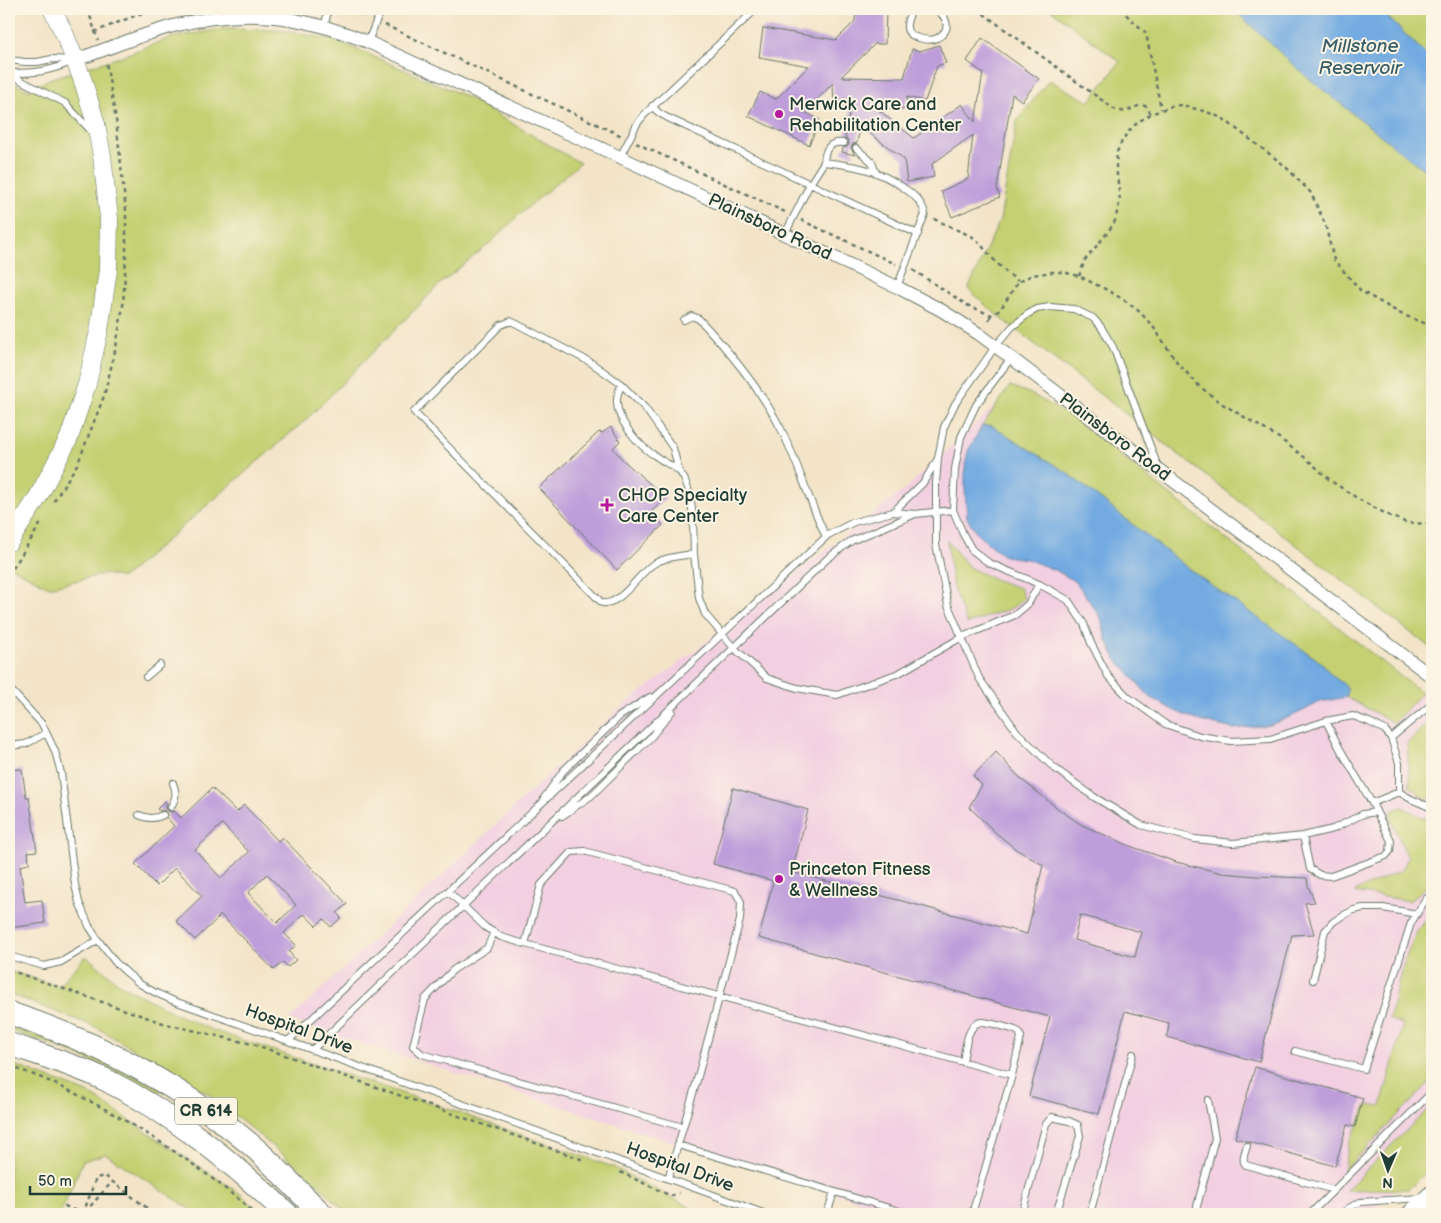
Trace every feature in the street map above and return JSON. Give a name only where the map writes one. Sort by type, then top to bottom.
[{"type":"highway","name":"CR 614","points":[[9,1012],[87,1041],[129,1062],[167,1085],[222,1122],[257,1150],[322,1214]]},
{"type":"highway","name":"CR 614","points":[[9,1044],[90,1073],[118,1086],[150,1105],[182,1125],[245,1174],[286,1214]]},
{"type":"highway","points":[[1414,1214],[1432,1197]]},
{"type":"street","points":[[9,542],[38,497],[69,438],[86,384],[99,331],[108,270],[109,218],[99,140],[92,108],[75,60],[66,36],[52,9]]},
{"type":"street","name":"Plainsboro Road","points":[[75,60],[174,25],[218,17],[264,12],[324,26],[368,42],[785,234],[941,310],[995,346],[1432,678]]},
{"type":"lane","points":[[324,26],[328,9]]},
{"type":"lane","points":[[368,42],[381,9]]},
{"type":"lane","points":[[620,157],[637,124],[652,106],[756,9]]},
{"type":"lane","points":[[912,9],[907,29],[909,32],[919,37],[934,40],[939,38],[945,29],[945,17],[948,9]]},
{"type":"lane","points":[[934,9],[945,17]]},
{"type":"lane","points":[[9,60],[37,62],[52,59],[75,60]]},
{"type":"lane","points":[[10,73],[47,71],[75,60]]},
{"type":"lane","points":[[10,73],[65,103],[99,140]]},
{"type":"lane","points":[[652,106],[668,118],[918,234]]},
{"type":"lane","points":[[785,234],[810,184],[824,162],[828,146],[838,142],[844,143]]},
{"type":"lane","points":[[856,148],[872,162],[875,171]]},
{"type":"lane","points":[[824,162],[853,165],[875,171],[890,178],[910,192],[922,205],[925,214],[906,268],[897,287]]},
{"type":"lane","points":[[1160,471],[1112,347],[1101,327],[1093,318],[1074,308],[1050,307],[1037,309],[1012,326],[995,346],[955,404],[944,427],[938,458],[936,544],[948,605],[979,678],[1018,732],[1053,767],[1094,797],[1141,825],[1195,839],[1233,843],[1303,836],[1333,829],[1363,814],[1376,812]]},
{"type":"lane","points":[[684,320],[692,316],[699,319],[754,385],[780,427],[826,537]]},
{"type":"lane","points":[[694,554],[666,558],[650,566],[617,600],[608,604],[602,603],[414,412],[500,324],[511,322],[590,362],[621,384],[645,408],[673,448],[679,471],[690,495],[699,598],[705,614],[733,647],[767,678],[797,688],[836,695],[899,672],[962,637],[1015,615],[1028,604],[1038,584]]},
{"type":"lane","points":[[1011,358],[976,405],[962,438],[955,469],[953,510],[972,550],[989,563],[1038,584],[1068,600],[1084,624],[1091,643],[1108,676],[1128,697],[1166,724],[1200,736],[1231,741],[1270,739],[1353,716],[1385,730],[1391,738],[1399,763],[1399,792]]},
{"type":"lane","points":[[621,384],[616,400],[620,417],[634,438],[654,456],[679,471]]},
{"type":"lane","points":[[893,512],[923,483],[938,458]]},
{"type":"lane","points":[[288,1041],[826,537],[854,522],[893,512],[915,514],[953,510]]},
{"type":"lane","points":[[312,1050],[827,559],[851,541],[915,514]]},
{"type":"lane","points":[[146,677],[160,664]]},
{"type":"lane","points":[[534,810],[563,771],[620,716],[673,680]]},
{"type":"lane","name":"Hospital Drive","points":[[9,688],[42,724],[55,751],[61,773],[75,885],[79,902],[89,926],[115,962],[140,984],[174,1001],[766,1214]]},
{"type":"lane","points":[[1391,738],[1432,704]]},
{"type":"lane","points":[[1303,836],[1310,869],[1320,875],[1331,876],[1386,856],[1390,851],[1391,840],[1326,722]]},
{"type":"lane","points":[[9,746],[26,744],[46,733]]},
{"type":"lane","points":[[171,807],[176,798],[173,783]]},
{"type":"lane","points":[[1372,804],[1399,792]]},
{"type":"lane","points":[[1399,792],[1432,808]]},
{"type":"lane","points":[[139,815],[147,818],[156,818],[163,815]]},
{"type":"lane","points":[[525,944],[542,885],[571,852],[584,851],[735,891],[741,902],[740,920],[668,1179]]},
{"type":"lane","points":[[448,891],[485,927],[501,936],[525,944],[1012,1075]]},
{"type":"lane","points":[[1295,1051],[1364,1069],[1411,923],[1426,899],[1432,894]]},
{"type":"lane","points":[[1313,980],[1325,931],[1342,916],[1363,908],[1383,908],[1417,914]]},
{"type":"lane","points":[[494,932],[487,948],[453,970],[425,1000],[413,1046],[422,1054],[683,1127]]},
{"type":"lane","points":[[9,956],[44,966],[62,962],[98,940]]},
{"type":"lane","points":[[963,1062],[971,1029],[976,1024],[982,1022],[1019,1032],[1021,1037],[1012,1075],[972,1214]]},
{"type":"lane","points":[[1090,1214],[1133,1054]]},
{"type":"lane","points":[[1310,1214],[1432,1092]]},
{"type":"lane","points":[[1195,1214],[1215,1138],[1208,1100]]},
{"type":"lane","points":[[1022,1214],[1046,1124],[1052,1117],[1078,1125],[1080,1136],[1056,1214]]},
{"type":"lane","points":[[678,1145],[909,1214]]},
{"type":"lane","points":[[1247,1146],[1243,1160],[1246,1165],[1334,1190]]},
{"type":"lane","points":[[827,1214],[834,1192]]},
{"type":"lane","points":[[1342,1214],[1360,1202],[1432,1197]]},
{"type":"path","points":[[94,32],[152,9]]},
{"type":"path","points":[[346,9],[376,20],[897,265],[914,270],[967,305],[991,315]]},
{"type":"path","points":[[977,9],[1114,109],[1126,111],[1142,105],[1146,106],[1151,114]]},
{"type":"path","points":[[1120,9],[1146,33],[1161,109]]},
{"type":"path","points":[[1079,276],[1085,260],[1115,221],[1120,200],[1116,166],[1117,152],[1122,141],[1138,122],[1151,114],[1161,109],[1182,105],[1222,118],[1284,165],[1311,193],[1325,224],[1334,260],[1361,291],[1401,314],[1432,326]]},
{"type":"path","points":[[932,218],[975,238],[994,261],[1018,282]]},
{"type":"path","points":[[989,320],[991,315],[1000,310],[1018,282],[1032,275],[1046,272],[1064,272],[1079,276],[1109,291],[1140,312],[1154,328],[1177,362],[1199,386],[1221,403],[1279,438],[1308,460],[1331,481],[1360,500],[1390,516],[1407,523],[1432,524]]},
{"type":"path","points":[[9,970],[166,1024],[256,1045],[590,1162]]},
{"type":"path","points":[[9,1066],[50,1082],[105,1110],[148,1135],[227,1190],[256,1214]]},
{"type":"path","points":[[618,1171],[671,1196],[692,1188]]},
{"type":"path","points":[[83,1214],[96,1178],[105,1176],[156,1214]]},
{"type":"path","points":[[83,1214],[112,1182]]},
{"type":"path","points":[[62,1214],[65,1206],[83,1214]]},
{"type":"path","points":[[140,1214],[146,1207]]},
{"type":"shaded area","points":[[1013,390],[1432,703],[1432,1152],[1369,1214],[899,1214],[289,1020],[614,713],[904,490]]},
{"type":"green space","points":[[1050,9],[1233,9],[1307,77],[1432,176],[1432,649],[993,312],[968,289],[1000,220],[1017,121],[1049,80],[1089,102],[1120,62]]},
{"type":"green space","points":[[1379,9],[1432,9],[1432,60],[1431,59]]},
{"type":"green space","points":[[222,29],[279,30],[335,40],[463,95],[580,163],[519,215],[489,244],[441,283],[308,418],[123,578],[105,574],[49,587],[9,566],[9,82],[30,90],[49,79],[117,58],[170,38]]},
{"type":"green space","points":[[1010,386],[1031,394],[1070,416],[1422,693],[1394,723],[1346,697],[1346,687],[1322,663],[1194,573],[1066,472],[992,426],[982,426]]},
{"type":"green space","points":[[947,541],[970,568],[1020,588],[1024,599],[1012,608],[967,624],[953,588]]},
{"type":"green space","points":[[1432,722],[1432,798],[1426,799],[1410,787],[1407,744],[1422,728]]},
{"type":"green space","points":[[1402,807],[1422,817],[1432,819],[1432,881],[1410,901],[1354,892],[1402,870],[1408,858],[1391,820],[1392,810]]},
{"type":"green space","points":[[1432,912],[1432,1080],[1344,1171],[1349,1143],[1367,1105],[1381,1106],[1403,1025],[1389,1019],[1396,992],[1410,947],[1423,922]]},
{"type":"green space","points":[[86,956],[121,985],[178,1015],[212,1030],[428,1102],[613,1167],[691,1208],[707,1214],[347,1214],[314,1180],[207,1093],[96,1027],[9,994],[9,971],[58,986]]},
{"type":"green space","points":[[9,1026],[73,1048],[162,1089],[158,1093],[85,1058],[9,1030]]},
{"type":"green space","points":[[9,1063],[88,1093],[242,1195],[261,1214],[198,1214],[106,1154],[83,1161],[60,1214],[9,1214]]},
{"type":"green space","points":[[1432,1105],[1432,1166],[1409,1189],[1346,1190]]},
{"type":"water","name":"Millstone Reservoir","points":[[1233,9],[1379,9],[1432,60],[1432,176],[1307,77]]},
{"type":"water","points":[[982,426],[992,426],[1066,472],[1194,573],[1322,663],[1346,687],[1346,697],[1320,702],[1270,725],[1233,729],[1197,720],[1173,710],[1150,697],[1116,659],[1106,638],[1101,618],[1076,582],[1057,571],[1027,559],[1004,556],[979,536],[967,518],[965,467],[968,451]]},
{"type":"building","name":"Merwick Care and Rehabilitation Center","points":[[856,9],[886,9],[885,44],[875,44],[841,77],[904,78],[912,49],[920,51],[939,45],[946,63],[937,66],[925,101],[907,97],[906,109],[876,108],[914,138],[962,104],[975,122],[983,73],[967,61],[982,38],[1039,79],[1022,101],[1012,94],[997,189],[1000,197],[952,217],[941,191],[968,179],[973,135],[932,164],[934,177],[907,182],[904,159],[860,126],[857,143],[853,144],[851,148],[855,155],[842,152],[843,148],[849,144],[845,138],[850,108],[834,108],[833,83],[805,112],[820,120],[809,145],[748,116],[760,92],[776,99],[809,66],[759,57],[763,28],[836,40],[855,21]]},
{"type":"building","name":"CHOP Specialty Care Center","points":[[611,427],[620,441],[613,448],[623,460],[666,498],[651,512],[663,525],[617,570],[539,488],[599,432],[602,433]]},
{"type":"building","points":[[996,752],[1021,779],[1061,811],[1082,825],[1130,846],[1176,862],[1222,873],[1307,878],[1308,886],[1315,902],[1305,903],[1314,934],[1292,935],[1259,1062],[1167,1037],[1169,1023],[1125,1011],[1099,1114],[1029,1096],[1050,1017],[759,938],[773,881],[713,864],[733,788],[808,810],[792,872],[1027,934],[1043,865],[1017,850],[969,807],[982,785],[973,776]],"holes":[[[1080,915],[1141,932],[1135,957],[1074,940]]]},
{"type":"building","points":[[22,769],[26,797],[29,797],[37,851],[28,852],[29,864],[20,866],[25,902],[42,900],[45,923],[9,928],[9,770]]},
{"type":"building","points":[[212,788],[237,812],[244,805],[278,841],[282,837],[347,904],[337,913],[341,918],[331,927],[324,919],[316,926],[304,914],[284,933],[296,945],[289,952],[296,960],[288,967],[283,962],[274,970],[221,915],[195,940],[176,921],[202,896],[175,868],[157,886],[135,864],[174,826],[167,818],[166,811],[157,809],[165,801],[167,803],[167,810],[174,811],[181,818]],"holes":[[[222,824],[249,852],[221,878],[195,850]],[[267,874],[296,905],[277,923],[248,893]]]},
{"type":"building","points":[[1255,1067],[1363,1098],[1355,1127],[1347,1125],[1335,1166],[1235,1138]]},
{"type":"place","name":"Merwick Care and Rehabilitation Center","points":[[779,114]]},
{"type":"place","name":"CHOP Specialty Care Center","points":[[607,505]]},
{"type":"place","name":"Princeton Fitness & Wellness","points":[[779,879]]}]
